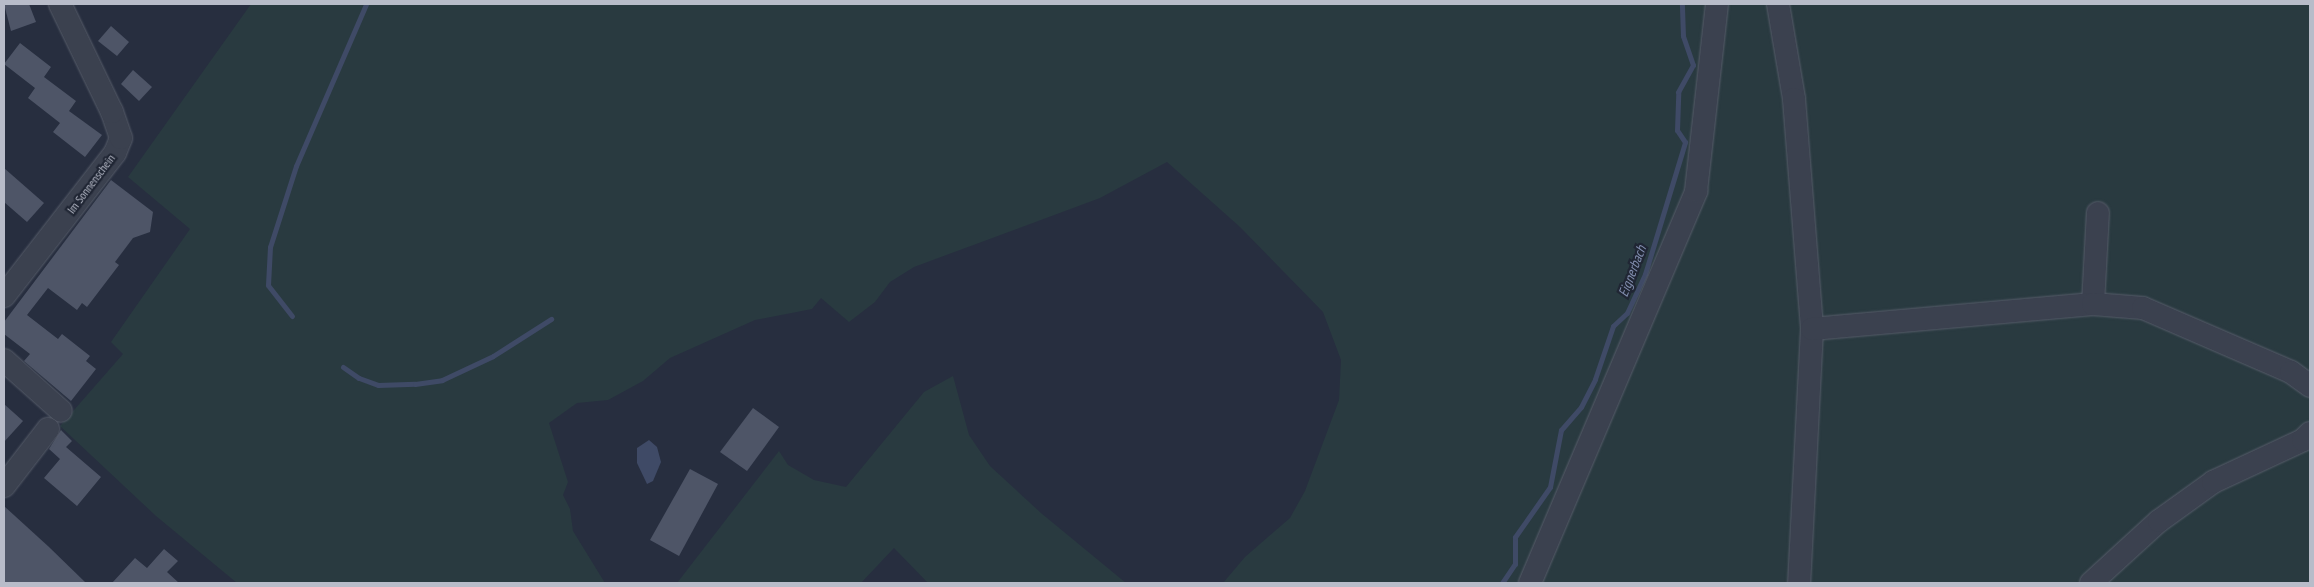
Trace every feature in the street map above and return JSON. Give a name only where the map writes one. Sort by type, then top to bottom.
[{"type":"street","name":"Im Sonnenschein","points":[[4,296],[115,154],[121,138],[112,112],[60,4]]},
{"type":"street","points":[[1530,583],[1696,191],[1717,4]]},
{"type":"street","points":[[1778,4],[1794,99],[1812,329],[1799,583]]},
{"type":"street","points":[[2093,304],[2098,212]]},
{"type":"street","points":[[1812,329],[2093,304],[2143,308],[2292,372],[2310,386]]},
{"type":"street","points":[[4,360],[62,411]]},
{"type":"street","points":[[4,486],[48,429]]},
{"type":"street","points":[[2091,583],[2159,521],[2214,482],[2303,440],[2310,433]]},
{"type":"shaded area","points":[[251,4],[2310,4],[2310,583],[1223,583],[1245,557],[1290,518],[1305,491],[1339,400],[1341,360],[1323,312],[1240,227],[1167,162],[1100,198],[914,267],[890,282],[875,302],[849,322],[821,298],[812,309],[755,320],[670,358],[643,381],[608,400],[577,403],[549,423],[568,482],[563,495],[570,509],[573,531],[605,583],[237,583],[156,516],[60,426],[123,354],[111,342],[190,229],[128,177]]},
{"type":"shaded area","points":[[953,376],[969,435],[990,466],[1041,513],[1126,583],[928,583],[894,548],[861,583],[677,583],[779,451],[788,465],[814,480],[846,487],[924,392]]},
{"type":"water","points":[[649,440],[657,447],[661,462],[653,481],[647,484],[637,463],[637,448]]},
{"type":"building","points":[[4,4],[29,4],[36,22],[11,31]]},
{"type":"building","points":[[111,26],[129,42],[117,56],[98,41]]},
{"type":"building","points":[[20,43],[51,67],[44,77],[76,101],[69,111],[102,135],[85,157],[53,132],[60,123],[28,98],[35,88],[4,64]]},
{"type":"building","points":[[133,70],[152,87],[139,101],[121,84]]},
{"type":"building","points":[[4,168],[44,203],[27,222],[4,202]]},
{"type":"building","points":[[111,180],[153,212],[150,232],[133,238],[115,262],[119,265],[87,307],[82,303],[77,310],[48,288],[27,315],[58,339],[62,334],[90,356],[86,361],[96,369],[71,401],[24,361],[30,354],[4,334],[4,322]]},
{"type":"building","points":[[4,404],[23,421],[4,442]]},
{"type":"building","points":[[753,408],[779,427],[747,471],[720,452]]},
{"type":"building","points":[[61,430],[72,441],[66,447],[101,477],[77,506],[44,478],[60,459],[49,449]]},
{"type":"building","points":[[690,469],[718,484],[679,556],[650,540]]},
{"type":"building","points":[[4,506],[49,547],[86,583],[4,583]]},
{"type":"building","points":[[164,549],[178,561],[167,572],[179,583],[112,583],[135,558],[147,568]]},
{"type":"waterway","points":[[292,316],[268,285],[270,247],[296,166],[366,4]]},
{"type":"waterway","name":"Eignerbach","points":[[1502,583],[1515,564],[1515,537],[1550,487],[1561,430],[1581,407],[1595,379],[1613,326],[1627,313],[1645,274],[1685,142],[1677,130],[1678,92],[1693,65],[1683,36],[1682,4]]},
{"type":"waterway","points":[[343,367],[359,378],[378,385],[415,384],[442,380],[493,356],[551,319]]}]
